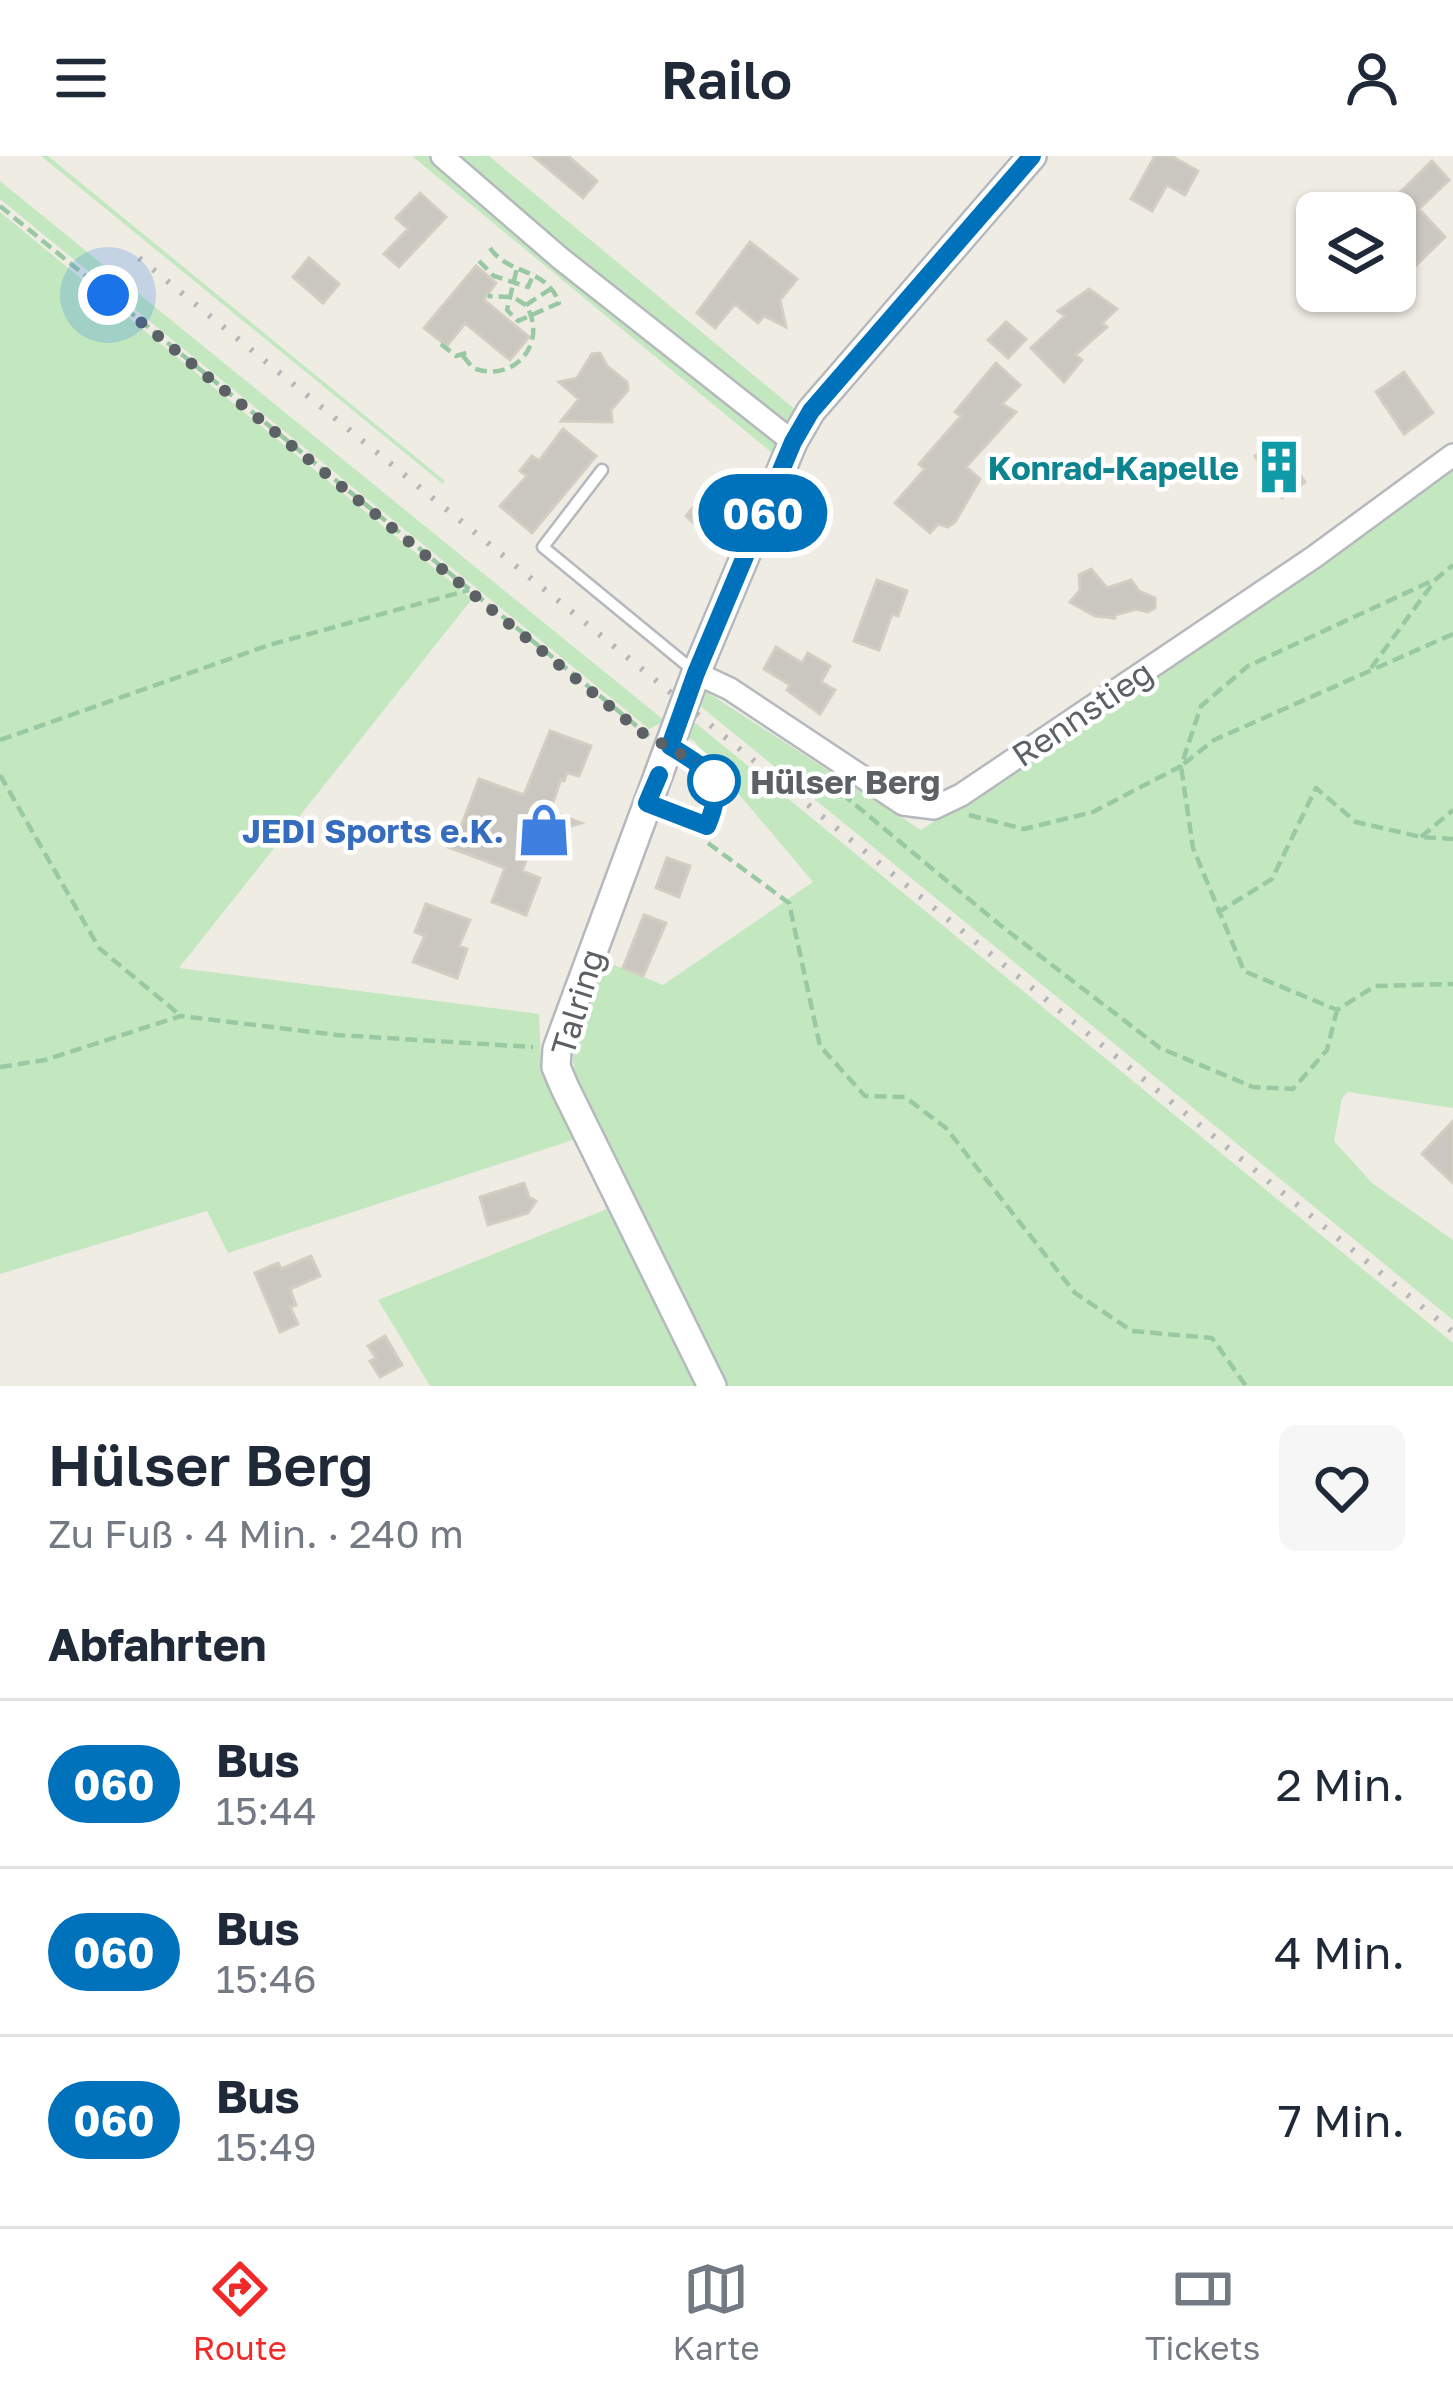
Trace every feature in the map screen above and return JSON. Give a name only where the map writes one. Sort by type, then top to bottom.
[{"type":"street","points":[[442,156],[560,258],[793,442]]},
{"type":"street","name":"Talring","points":[[712,1386],[565,1088],[556,1067],[557,1049],[696,673],[793,442],[811,411],[1032,156]]},
{"type":"street","name":"Rennstieg","points":[[934,808],[961,795],[1314,557],[1453,454]]},
{"type":"street","points":[[696,673],[730,689],[903,804],[934,808]]},
{"type":"lane","points":[[602,470],[543,547],[696,673]]},
{"type":"lane","points":[[647,803],[707,826],[718,800],[714,781],[701,765],[670,746]]},
{"type":"path","points":[[0,206],[641,732],[670,746]]},
{"type":"path","points":[[490,248],[497,259],[534,273],[552,288],[560,303],[518,321],[507,310],[517,268]]},
{"type":"path","points":[[479,261],[488,272],[528,287],[534,273]]},
{"type":"path","points":[[526,305],[552,288]]},
{"type":"path","points":[[463,356],[482,372],[504,372],[526,356],[535,331],[526,305],[511,297],[488,296]]},
{"type":"path","points":[[441,344],[456,356],[472,351]]},
{"type":"path","points":[[482,372],[486,361]]},
{"type":"path","points":[[1337,1010],[1244,971],[1193,848],[1181,766],[1201,706],[1248,666],[1436,579],[1453,565]]},
{"type":"path","points":[[1369,672],[1436,579]]},
{"type":"path","points":[[0,740],[269,645],[469,590]]},
{"type":"path","points":[[934,808],[1024,829],[1093,812],[1181,766],[1214,740],[1453,634]]},
{"type":"path","points":[[0,775],[99,948],[181,1016]]},
{"type":"path","points":[[820,776],[1015,937],[1160,1048],[1253,1087],[1292,1089],[1327,1050],[1337,1010],[1375,986],[1453,984]]},
{"type":"path","points":[[1217,913],[1272,879],[1316,788],[1356,822],[1453,839]]},
{"type":"path","points":[[1421,837],[1453,811]]},
{"type":"path","points":[[707,826],[706,842],[789,902],[820,1046],[865,1096],[905,1097],[946,1128],[1075,1293],[1132,1331],[1213,1338],[1246,1386]]},
{"type":"path","points":[[0,1066],[45,1060],[181,1016],[338,1034],[557,1049]]},
{"type":"green space","points":[[41,156],[48,156],[443,484]]},
{"type":"green space","points":[[412,156],[489,156],[797,411],[771,452]]},
{"type":"green space","points":[[0,181],[665,721],[649,729],[0,199]]},
{"type":"green space","points":[[0,212],[472,599],[179,968],[539,1014],[541,1061],[579,1138],[228,1253],[207,1211],[0,1274]]},
{"type":"green space","points":[[1453,462],[1453,1108],[1348,1092],[1342,1098],[1334,1141],[1372,1183],[1453,1240],[1453,1320],[699,705],[705,691],[921,830],[1315,565]]},
{"type":"green space","points":[[692,720],[1453,1343],[1453,1386],[727,1386],[575,1076],[572,1048],[607,962],[663,985],[813,882],[694,741],[685,737]]},
{"type":"green space","points":[[612,1207],[700,1386],[430,1386],[378,1300]]},
{"type":"building","points":[[533,156],[568,156],[597,181],[583,198]]},
{"type":"building","points":[[1155,156],[1171,156],[1198,171],[1185,195],[1167,185],[1152,211],[1131,199]]},
{"type":"building","points":[[1432,161],[1449,180],[1419,209],[1445,237],[1416,265],[1416,192],[1400,192]]},
{"type":"building","points":[[420,193],[446,217],[399,267],[384,254],[408,229],[396,218]]},
{"type":"building","points":[[750,242],[797,279],[780,300],[786,327],[764,316],[758,323],[735,304],[715,328],[697,313]]},
{"type":"building","points":[[309,258],[339,284],[323,303],[293,277]]},
{"type":"building","points":[[476,266],[496,283],[484,300],[529,337],[510,360],[465,323],[447,346],[424,328]]},
{"type":"building","points":[[1089,289],[1117,309],[1102,323],[1107,327],[1075,355],[1082,360],[1064,382],[1031,348],[1065,316],[1058,311]]},
{"type":"building","points":[[1006,322],[1026,339],[1008,358],[988,340]]},
{"type":"building","points":[[600,353],[607,366],[627,382],[628,390],[611,410],[612,422],[561,421],[579,399],[559,382],[577,378],[592,354]]},
{"type":"building","points":[[996,363],[1020,385],[1002,404],[1016,412],[966,467],[980,479],[955,522],[948,527],[938,524],[930,533],[895,503],[925,469],[919,464],[961,416],[955,412]]},
{"type":"building","points":[[1404,372],[1433,413],[1404,434],[1376,392]]},
{"type":"building","points":[[563,429],[596,456],[532,533],[500,506],[527,476],[520,471],[532,456],[539,461]]},
{"type":"building","name":"Konrad-Kapelle","points":[[1276,440],[1305,482],[1282,498],[1255,456]]},
{"type":"building","points":[[701,498],[716,510],[701,529],[686,516]]},
{"type":"building","points":[[1091,569],[1107,588],[1131,580],[1139,591],[1155,598],[1155,608],[1148,612],[1136,609],[1115,618],[1095,616],[1070,602],[1080,590],[1079,575]]},
{"type":"building","points":[[877,580],[907,591],[898,616],[892,614],[879,650],[854,641]]},
{"type":"building","points":[[776,647],[802,663],[808,653],[830,666],[821,682],[835,690],[820,714],[787,690],[790,685],[764,669]]},
{"type":"building","points":[[550,731],[591,746],[579,776],[567,773],[561,779],[550,811],[581,823],[560,829],[553,847],[534,840],[522,871],[540,878],[526,915],[492,902],[505,868],[448,847],[454,830],[459,832],[479,779],[524,795]]},
{"type":"building","points":[[667,858],[690,866],[679,897],[656,888]]},
{"type":"building","points":[[426,904],[470,920],[459,946],[467,949],[457,978],[413,962],[425,936],[415,932]]},
{"type":"building","points":[[644,915],[666,923],[643,976],[623,968]]},
{"type":"building","points":[[1453,1121],[1453,1183],[1422,1154]]},
{"type":"building","points":[[524,1183],[529,1197],[536,1201],[528,1213],[488,1225],[480,1197]]},
{"type":"building","points":[[311,1256],[320,1276],[290,1289],[296,1305],[290,1307],[298,1324],[280,1332],[255,1273],[278,1263],[281,1269]]},
{"type":"building","points":[[385,1336],[402,1365],[380,1377],[368,1346]]},
{"type":"railway","points":[[139,258],[1453,1332]]},
{"type":"bus line","name":"060","points":[[659,775],[647,803],[707,826],[718,800],[714,781],[701,765],[670,746],[793,442],[811,411],[1032,156]]},
{"type":"place","name":"Konrad-Kapelle","points":[[1279,467]]},
{"type":"place","name":"Hülser Berg","points":[[714,781]]},
{"type":"place","name":"JEDI Sports e.K.","points":[[544,830]]},
{"type":"route","points":[[108,295],[641,732],[701,765],[714,781]]}]
